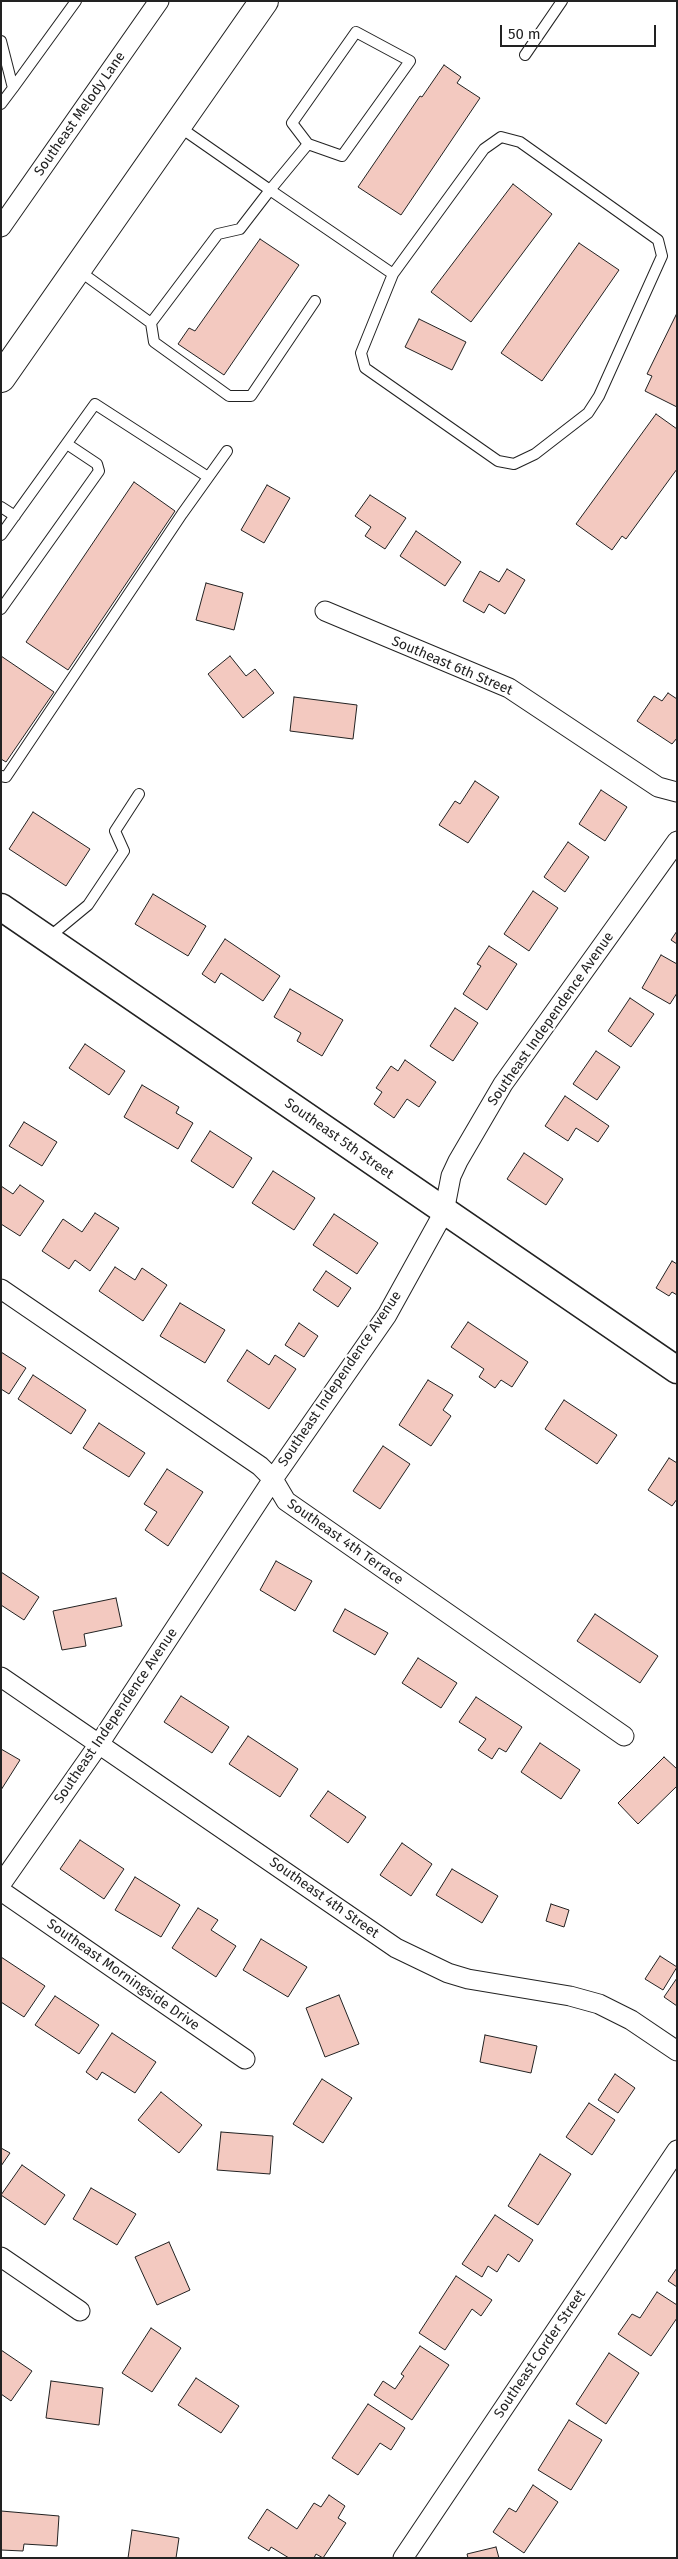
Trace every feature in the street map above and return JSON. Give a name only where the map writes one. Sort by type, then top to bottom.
[{"type":"main road","points":[[1,378],[264,1]]},
{"type":"street","name":"Southeast Melody Lane","points":[[1,227],[159,1]]},
{"type":"street","name":"Southeast 6th Street","points":[[325,611],[509,688],[658,787],[677,792]]},
{"type":"street","name":"Southeast Independence Avenue","points":[[1,1884],[99,1744],[273,1479],[387,1315],[444,1212],[451,1176],[503,1084],[677,841]]},
{"type":"street","name":"Southeast 5th Street","points":[[1,907],[677,1370]]},
{"type":"street","name":"Southeast 4th Terrace","points":[[1,1289],[260,1466],[273,1479],[286,1501],[624,1736]]},
{"type":"street","name":"Southeast 4th Street","points":[[1,1678],[396,1948],[448,1973],[468,1979],[570,1996],[598,2004],[631,2020],[677,2050]]},
{"type":"street","name":"Southeast Morningside Drive","points":[[1,1891],[245,2059]]},
{"type":"street","name":"Southeast Corder Street","points":[[403,2558],[677,2150]]},
{"type":"street","points":[[1,2257],[80,2310]]},
{"type":"lane","points":[[1,104],[76,1]]},
{"type":"lane","points":[[525,56],[562,1]]},
{"type":"lane","points":[[356,32],[410,61],[342,156],[308,144],[292,123],[356,32]]},
{"type":"lane","points":[[1,41],[13,88]]},
{"type":"lane","points":[[178,126],[393,274]]},
{"type":"lane","points":[[501,137],[520,142],[658,240],[662,256],[599,396],[588,412],[535,454],[514,464],[498,461],[365,368],[361,353],[393,274],[484,149],[501,137]]},
{"type":"lane","points":[[151,323],[218,234],[240,229],[308,144]]},
{"type":"lane","points":[[77,270],[151,323],[154,342],[229,396],[250,396],[315,301]]},
{"type":"lane","points":[[1,535],[95,404],[208,477]]},
{"type":"lane","points":[[1,609],[99,470],[96,464],[67,444]]},
{"type":"lane","points":[[1,776],[6,777],[227,451]]},
{"type":"lane","points":[[1,507],[15,516]]},
{"type":"lane","points":[[47,939],[88,905],[124,851],[115,832],[139,794]]},
{"type":"building","points":[[444,65],[461,77],[457,83],[480,98],[401,215],[358,187],[420,96],[422,97]]},
{"type":"building","points":[[513,184],[552,214],[471,322],[431,292]]},
{"type":"building","points":[[260,239],[299,265],[224,375],[178,344],[189,328],[195,331]]},
{"type":"building","points":[[579,243],[619,270],[542,381],[501,353]]},
{"type":"building","points":[[677,313],[677,407],[645,391],[652,376],[647,374]]},
{"type":"building","points":[[419,319],[466,342],[452,370],[405,347]]},
{"type":"building","points":[[656,414],[677,429],[677,469],[626,539],[622,536],[612,550],[576,524]]},
{"type":"building","points":[[134,482],[175,511],[68,670],[26,642]]},
{"type":"building","points":[[267,485],[290,498],[264,543],[241,530]]},
{"type":"building","points":[[370,495],[406,518],[385,549],[365,536],[371,527],[355,516]]},
{"type":"building","points":[[416,531],[461,562],[445,586],[400,556]]},
{"type":"building","points":[[507,569],[525,580],[505,614],[489,604],[484,613],[463,601],[480,571],[499,582]]},
{"type":"building","points":[[206,583],[243,593],[234,630],[196,620]]},
{"type":"building","points":[[1,656],[54,692],[6,762],[1,759]]},
{"type":"building","points":[[230,656],[246,676],[255,669],[274,693],[243,718],[208,674]]},
{"type":"building","points":[[668,693],[677,699],[677,738],[672,744],[637,721],[654,696],[662,701]]},
{"type":"building","points":[[294,697],[357,705],[353,739],[290,731]]},
{"type":"building","points":[[475,781],[499,797],[468,843],[439,825],[455,801],[460,804]]},
{"type":"building","points":[[601,790],[627,807],[605,841],[579,824]]},
{"type":"building","points":[[33,812],[90,849],[66,886],[9,849]]},
{"type":"building","points":[[568,842],[589,857],[565,892],[544,877]]},
{"type":"building","points":[[533,891],[558,908],[529,951],[504,934]]},
{"type":"building","points":[[153,894],[206,926],[188,956],[135,924]]},
{"type":"building","points":[[677,931],[677,944],[671,940]]},
{"type":"building","points":[[225,939],[280,976],[263,1001],[221,973],[215,983],[202,974]]},
{"type":"building","points":[[489,946],[517,964],[487,1010],[463,994],[481,966],[477,964]]},
{"type":"building","points":[[661,955],[677,964],[677,993],[670,1004],[642,988]]},
{"type":"building","points":[[290,989],[343,1020],[322,1056],[297,1041],[301,1033],[274,1017]]},
{"type":"building","points":[[630,998],[654,1014],[631,1047],[608,1031]]},
{"type":"building","points":[[455,1008],[478,1023],[453,1061],[430,1046]]},
{"type":"building","points":[[85,1044],[125,1071],[109,1095],[69,1068]]},
{"type":"building","points":[[596,1051],[620,1067],[597,1100],[573,1084]]},
{"type":"building","points":[[405,1060],[436,1082],[419,1107],[407,1099],[394,1118],[374,1104],[382,1092],[376,1088],[391,1066],[398,1071]]},
{"type":"building","points":[[142,1085],[179,1107],[176,1113],[193,1123],[178,1149],[124,1117]]},
{"type":"building","points":[[565,1096],[609,1126],[598,1142],[576,1128],[568,1141],[545,1126]]},
{"type":"building","points":[[24,1122],[57,1142],[42,1166],[9,1146]]},
{"type":"building","points":[[210,1131],[252,1158],[233,1188],[191,1161]]},
{"type":"building","points":[[524,1153],[563,1179],[546,1205],[507,1179]]},
{"type":"building","points":[[273,1171],[315,1198],[294,1230],[252,1203]]},
{"type":"building","points":[[20,1185],[44,1201],[20,1236],[1,1224],[1,1186],[13,1194]]},
{"type":"building","points":[[95,1213],[119,1228],[90,1271],[75,1260],[69,1269],[42,1251],[63,1219],[82,1232]]},
{"type":"building","points":[[334,1214],[378,1243],[357,1274],[313,1245]]},
{"type":"building","points":[[672,1261],[677,1264],[677,1295],[672,1292],[669,1296],[656,1288]]},
{"type":"building","points":[[115,1267],[135,1280],[142,1268],[167,1285],[143,1321],[99,1291]]},
{"type":"building","points":[[326,1271],[351,1288],[338,1307],[313,1290]]},
{"type":"building","points":[[180,1303],[225,1330],[205,1363],[160,1336]]},
{"type":"building","points":[[468,1322],[528,1362],[512,1387],[501,1380],[495,1388],[479,1377],[484,1369],[451,1347]]},
{"type":"building","points":[[299,1323],[318,1336],[304,1357],[285,1345]]},
{"type":"building","points":[[247,1350],[269,1365],[275,1355],[296,1369],[269,1409],[227,1381]]},
{"type":"building","points":[[1,1352],[26,1368],[9,1394],[1,1389]]},
{"type":"building","points":[[33,1375],[86,1410],[71,1434],[18,1399]]},
{"type":"building","points":[[428,1380],[453,1395],[443,1410],[451,1416],[431,1446],[399,1425]]},
{"type":"building","points":[[564,1400],[617,1435],[597,1464],[545,1429]]},
{"type":"building","points":[[99,1423],[145,1453],[129,1477],[83,1448]]},
{"type":"building","points":[[383,1446],[410,1464],[380,1509],[353,1491]]},
{"type":"building","points":[[669,1458],[677,1463],[677,1499],[672,1506],[648,1490]]},
{"type":"building","points":[[167,1469],[203,1492],[168,1546],[145,1530],[157,1512],[144,1504]]},
{"type":"building","points":[[276,1561],[312,1581],[295,1611],[260,1590]]},
{"type":"building","points":[[1,1572],[39,1597],[24,1620],[1,1605]]},
{"type":"building","points":[[116,1598],[122,1626],[84,1634],[86,1646],[62,1650],[53,1611]]},
{"type":"building","points":[[345,1609],[388,1633],[375,1655],[333,1631]]},
{"type":"building","points":[[595,1614],[658,1656],[640,1683],[577,1641]]},
{"type":"building","points":[[418,1658],[457,1683],[441,1708],[402,1683]]},
{"type":"building","points":[[181,1696],[229,1727],[212,1753],[164,1722]]},
{"type":"building","points":[[476,1697],[522,1727],[506,1752],[499,1748],[492,1759],[478,1750],[486,1739],[459,1722]]},
{"type":"building","points":[[248,1736],[298,1769],[280,1797],[229,1764]]},
{"type":"building","points":[[540,1743],[580,1770],[561,1799],[521,1772]]},
{"type":"building","points":[[1,1749],[20,1760],[1,1790]]},
{"type":"building","points":[[664,1757],[677,1769],[677,1786],[638,1824],[618,1803]]},
{"type":"building","points":[[328,1791],[366,1817],[348,1843],[310,1816]]},
{"type":"building","points":[[80,1840],[124,1869],[104,1899],[60,1869]]},
{"type":"building","points":[[402,1843],[432,1864],[411,1896],[380,1875]]},
{"type":"building","points":[[452,1869],[498,1896],[482,1923],[436,1895]]},
{"type":"building","points":[[135,1877],[180,1905],[161,1937],[115,1910]]},
{"type":"building","points":[[551,1904],[569,1910],[564,1927],[546,1921]]},
{"type":"building","points":[[198,1908],[218,1920],[211,1930],[236,1946],[216,1977],[172,1948]]},
{"type":"building","points":[[261,1939],[307,1967],[288,1997],[243,1970]]},
{"type":"building","points":[[660,1956],[677,1967],[663,1990],[645,1979]]},
{"type":"building","points":[[1,1957],[45,1986],[24,2017],[1,2002]]},
{"type":"building","points":[[677,1978],[677,2006],[664,1997]]},
{"type":"building","points":[[339,1995],[359,2044],[325,2057],[306,2008]]},
{"type":"building","points":[[55,1996],[99,2025],[79,2054],[35,2025]]},
{"type":"building","points":[[112,2033],[156,2062],[135,2093],[102,2072],[97,2080],[86,2072]]},
{"type":"building","points":[[485,2035],[537,2046],[531,2073],[480,2062]]},
{"type":"building","points":[[615,2074],[635,2088],[618,2113],[598,2100]]},
{"type":"building","points":[[322,2079],[352,2098],[323,2143],[293,2124]]},
{"type":"building","points":[[161,2092],[202,2125],[179,2153],[138,2120]]},
{"type":"building","points":[[589,2103],[615,2120],[592,2155],[566,2137]]},
{"type":"building","points":[[221,2132],[273,2136],[270,2174],[217,2170]]},
{"type":"building","points":[[1,2148],[10,2153],[1,2166]]},
{"type":"building","points":[[540,2154],[571,2174],[538,2225],[508,2206]]},
{"type":"building","points":[[22,2165],[65,2195],[45,2225],[1,2195]]},
{"type":"building","points":[[91,2188],[136,2214],[117,2245],[73,2219]]},
{"type":"building","points":[[495,2215],[533,2240],[519,2262],[508,2254],[497,2272],[488,2266],[482,2277],[462,2264]]},
{"type":"building","points":[[169,2242],[190,2290],[157,2305],[135,2257]]},
{"type":"building","points":[[677,2268],[677,2287],[668,2281]]},
{"type":"building","points":[[456,2276],[492,2300],[481,2316],[472,2309],[445,2350],[419,2333]]},
{"type":"building","points":[[657,2292],[677,2305],[677,2318],[651,2356],[618,2334],[632,2314],[640,2318]]},
{"type":"building","points":[[151,2328],[181,2348],[152,2392],[122,2373]]},
{"type":"building","points":[[420,2346],[449,2365],[412,2420],[374,2395],[383,2381],[395,2389],[404,2376],[401,2374]]},
{"type":"building","points":[[1,2350],[32,2371],[11,2401],[1,2394]]},
{"type":"building","points":[[609,2353],[639,2373],[606,2424],[576,2404]]},
{"type":"building","points":[[196,2378],[239,2406],[221,2433],[178,2405]]},
{"type":"building","points":[[51,2381],[103,2388],[99,2425],[46,2418]]},
{"type":"building","points":[[368,2404],[405,2428],[391,2450],[380,2443],[358,2475],[332,2458]]},
{"type":"building","points":[[569,2420],[602,2440],[571,2490],[538,2470]]},
{"type":"building","points":[[533,2485],[558,2502],[524,2553],[493,2532],[509,2508],[516,2512]]},
{"type":"building","points":[[329,2495],[345,2506],[338,2518],[346,2523],[323,2558],[316,2554],[314,2558],[289,2558],[271,2547],[269,2551],[248,2538],[267,2509],[297,2529],[314,2503],[321,2507]]},
{"type":"building","points":[[1,2511],[59,2516],[57,2546],[24,2544],[23,2551],[1,2550]]},
{"type":"building","points":[[132,2530],[179,2538],[176,2558],[128,2558]]},
{"type":"building","points":[[496,2547],[499,2558],[468,2558],[467,2554]]}]
